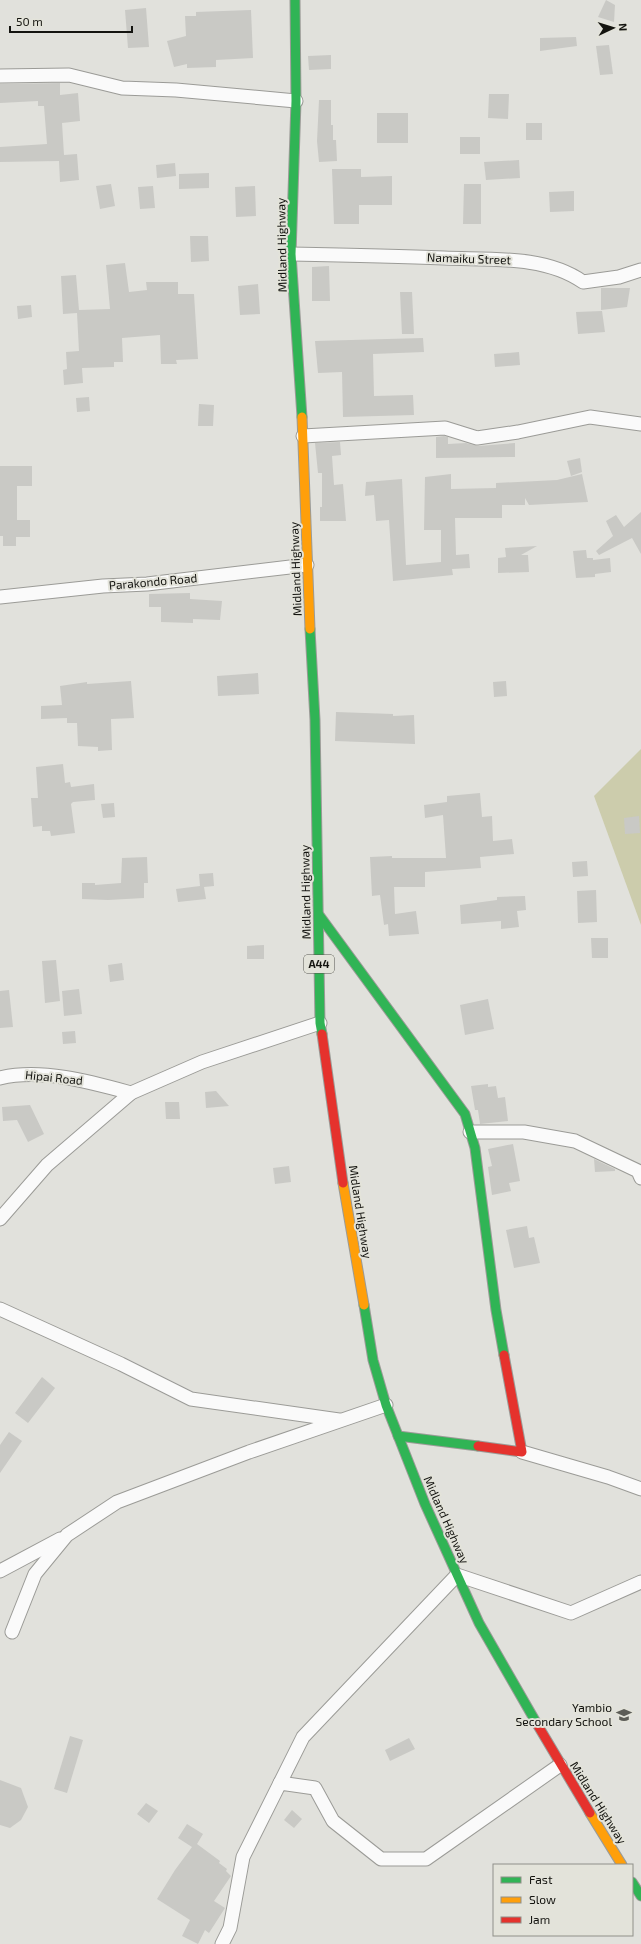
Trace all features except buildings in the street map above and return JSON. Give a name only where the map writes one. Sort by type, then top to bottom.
[{"type":"main road","name":"Midland Highway","points":[[294,0],[296,100],[291,254],[304,436],[307,565],[315,720],[320,1023],[347,1210],[373,1360],[386,1405],[425,1504],[479,1623],[560,1765],[621,1864]]},
{"type":"main road","points":[[319,915],[465,1114],[474,1148],[496,1310],[522,1452],[398,1436]]},
{"type":"main road","points":[[633,1884],[641,1896]]},
{"type":"street","points":[[0,76],[69,75],[122,88],[176,90],[296,100]]},
{"type":"street","name":"Namaiku Street","points":[[291,254],[517,260],[564,271],[583,282],[620,277],[641,270]]},
{"type":"street","points":[[304,436],[445,428],[478,438],[518,432],[590,417],[641,424]]},
{"type":"street","name":"Parakondo Road","points":[[0,597],[103,586],[147,584],[307,565]]},
{"type":"street","points":[[0,1219],[47,1165],[131,1092],[202,1062],[320,1023]]},
{"type":"street","name":"Hipai Road","points":[[0,1078],[13,1075],[75,1078],[131,1092]]},
{"type":"street","points":[[470,1132],[524,1132],[575,1141],[638,1171],[641,1178]]},
{"type":"street","points":[[0,1309],[121,1364],[191,1399],[341,1420]]},
{"type":"street","points":[[0,1572],[67,1535],[117,1502],[249,1452],[386,1405]]},
{"type":"street","points":[[522,1452],[608,1477],[641,1489]]},
{"type":"street","points":[[12,1632],[35,1574],[67,1535]]},
{"type":"street","points":[[222,1944],[230,1928],[243,1858],[303,1737],[457,1575],[571,1613],[641,1582]]},
{"type":"street","points":[[280,1783],[315,1788],[333,1821],[381,1859],[426,1859],[560,1765]]},
{"type":"green space","points":[[641,749],[641,925],[594,796]]},
{"type":"traffic: fast","points":[[295,0],[296,101],[291,254],[302,417]]},
{"type":"traffic: fast","points":[[310,629],[315,720],[320,1023],[322,1034]]},
{"type":"traffic: fast","points":[[319,915],[465,1114],[475,1148],[496,1310],[504,1355]]},
{"type":"traffic: fast","points":[[364,1305],[373,1360],[386,1405],[425,1504],[479,1623],[537,1724]]},
{"type":"traffic: fast","points":[[398,1436],[478,1446]]},
{"type":"traffic: fast","points":[[633,1884],[641,1896]]},
{"type":"traffic: slow","points":[[302,417],[310,629]]},
{"type":"traffic: slow","points":[[343,1183],[364,1305]]},
{"type":"traffic: slow","points":[[590,1813],[621,1864]]},
{"type":"traffic: jam","points":[[322,1034],[343,1183]]},
{"type":"traffic: jam","points":[[478,1446],[522,1452],[504,1355]]},
{"type":"traffic: jam","points":[[537,1724],[590,1813]]},
{"type":"place","name":"Yambio Secondary School","points":[[624,1715]]}]
